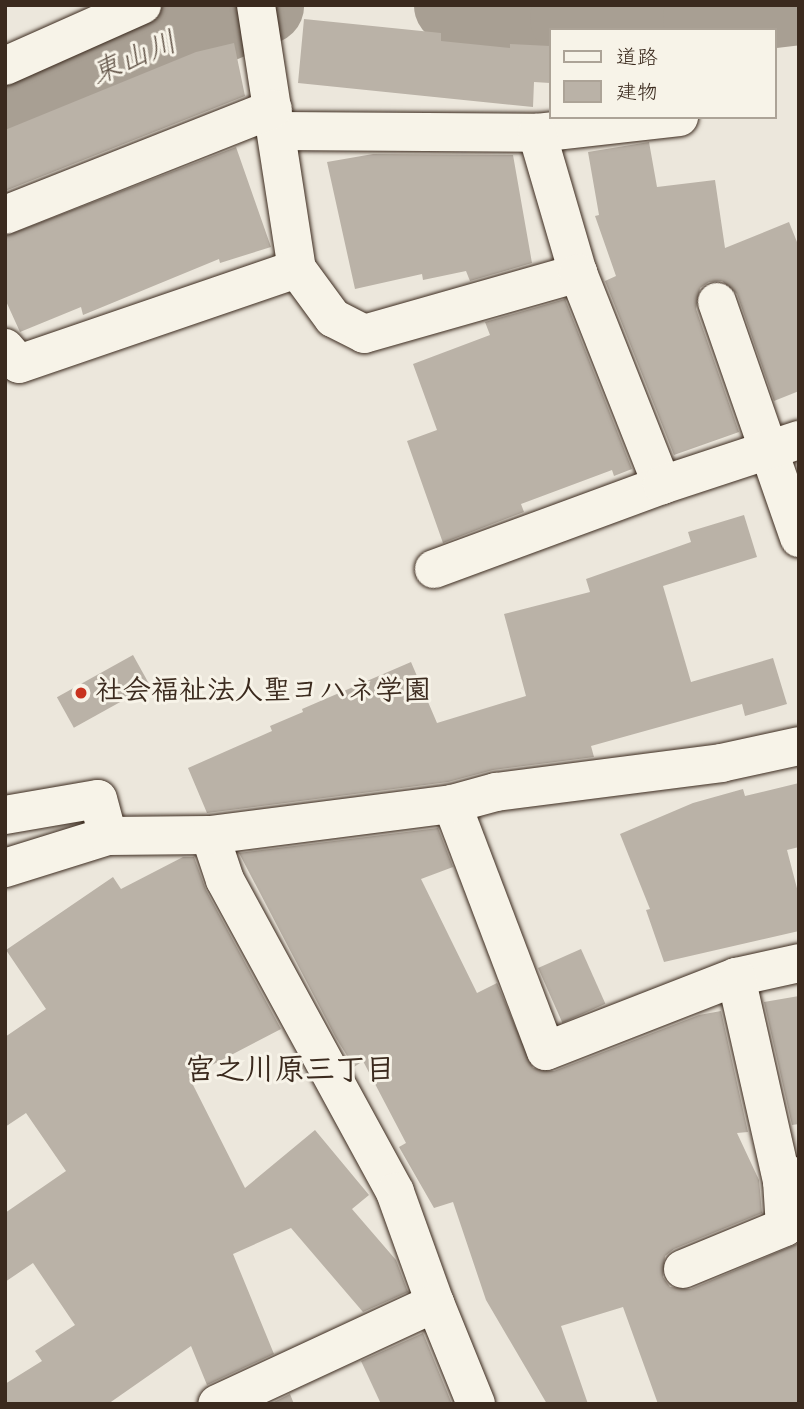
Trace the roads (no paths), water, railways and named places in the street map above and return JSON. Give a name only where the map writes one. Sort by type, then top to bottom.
[{"type":"street","points":[[5,65],[142,5]]},
{"type":"street","points":[[259,17],[297,269],[334,318],[363,334],[578,273]]},
{"type":"street","points":[[5,215],[276,120],[537,133],[661,119]]},
{"type":"street","points":[[537,133],[578,273],[662,485]]},
{"type":"street","points":[[5,348],[19,364],[297,269]]},
{"type":"street","points":[[717,302],[783,446],[799,538]]},
{"type":"street","points":[[434,569],[662,485],[783,446]]},
{"type":"street","points":[[5,868],[108,836],[210,835],[452,804],[496,792],[721,763],[799,746]]},
{"type":"street","points":[[5,815],[98,799],[108,836]]},
{"type":"street","points":[[452,804],[546,1051],[736,977],[799,963]]},
{"type":"street","points":[[210,835],[225,880],[395,1192],[435,1303],[476,1404]]},
{"type":"street","points":[[683,1269],[785,1227],[790,1178],[736,977]]},
{"type":"street","points":[[217,1404],[435,1303]]},
{"type":"waterway","name":"東山川","points":[[5,114],[265,5]]},
{"type":"waterway","name":"東山川","points":[[452,5],[568,18],[701,18],[799,6]]},
{"type":"place","name":"社会福祉法人聖ヨハネ学園","points":[[81,693]]},
{"type":"district","name":"宮之川原三丁目","points":[[290,1072]]}]
